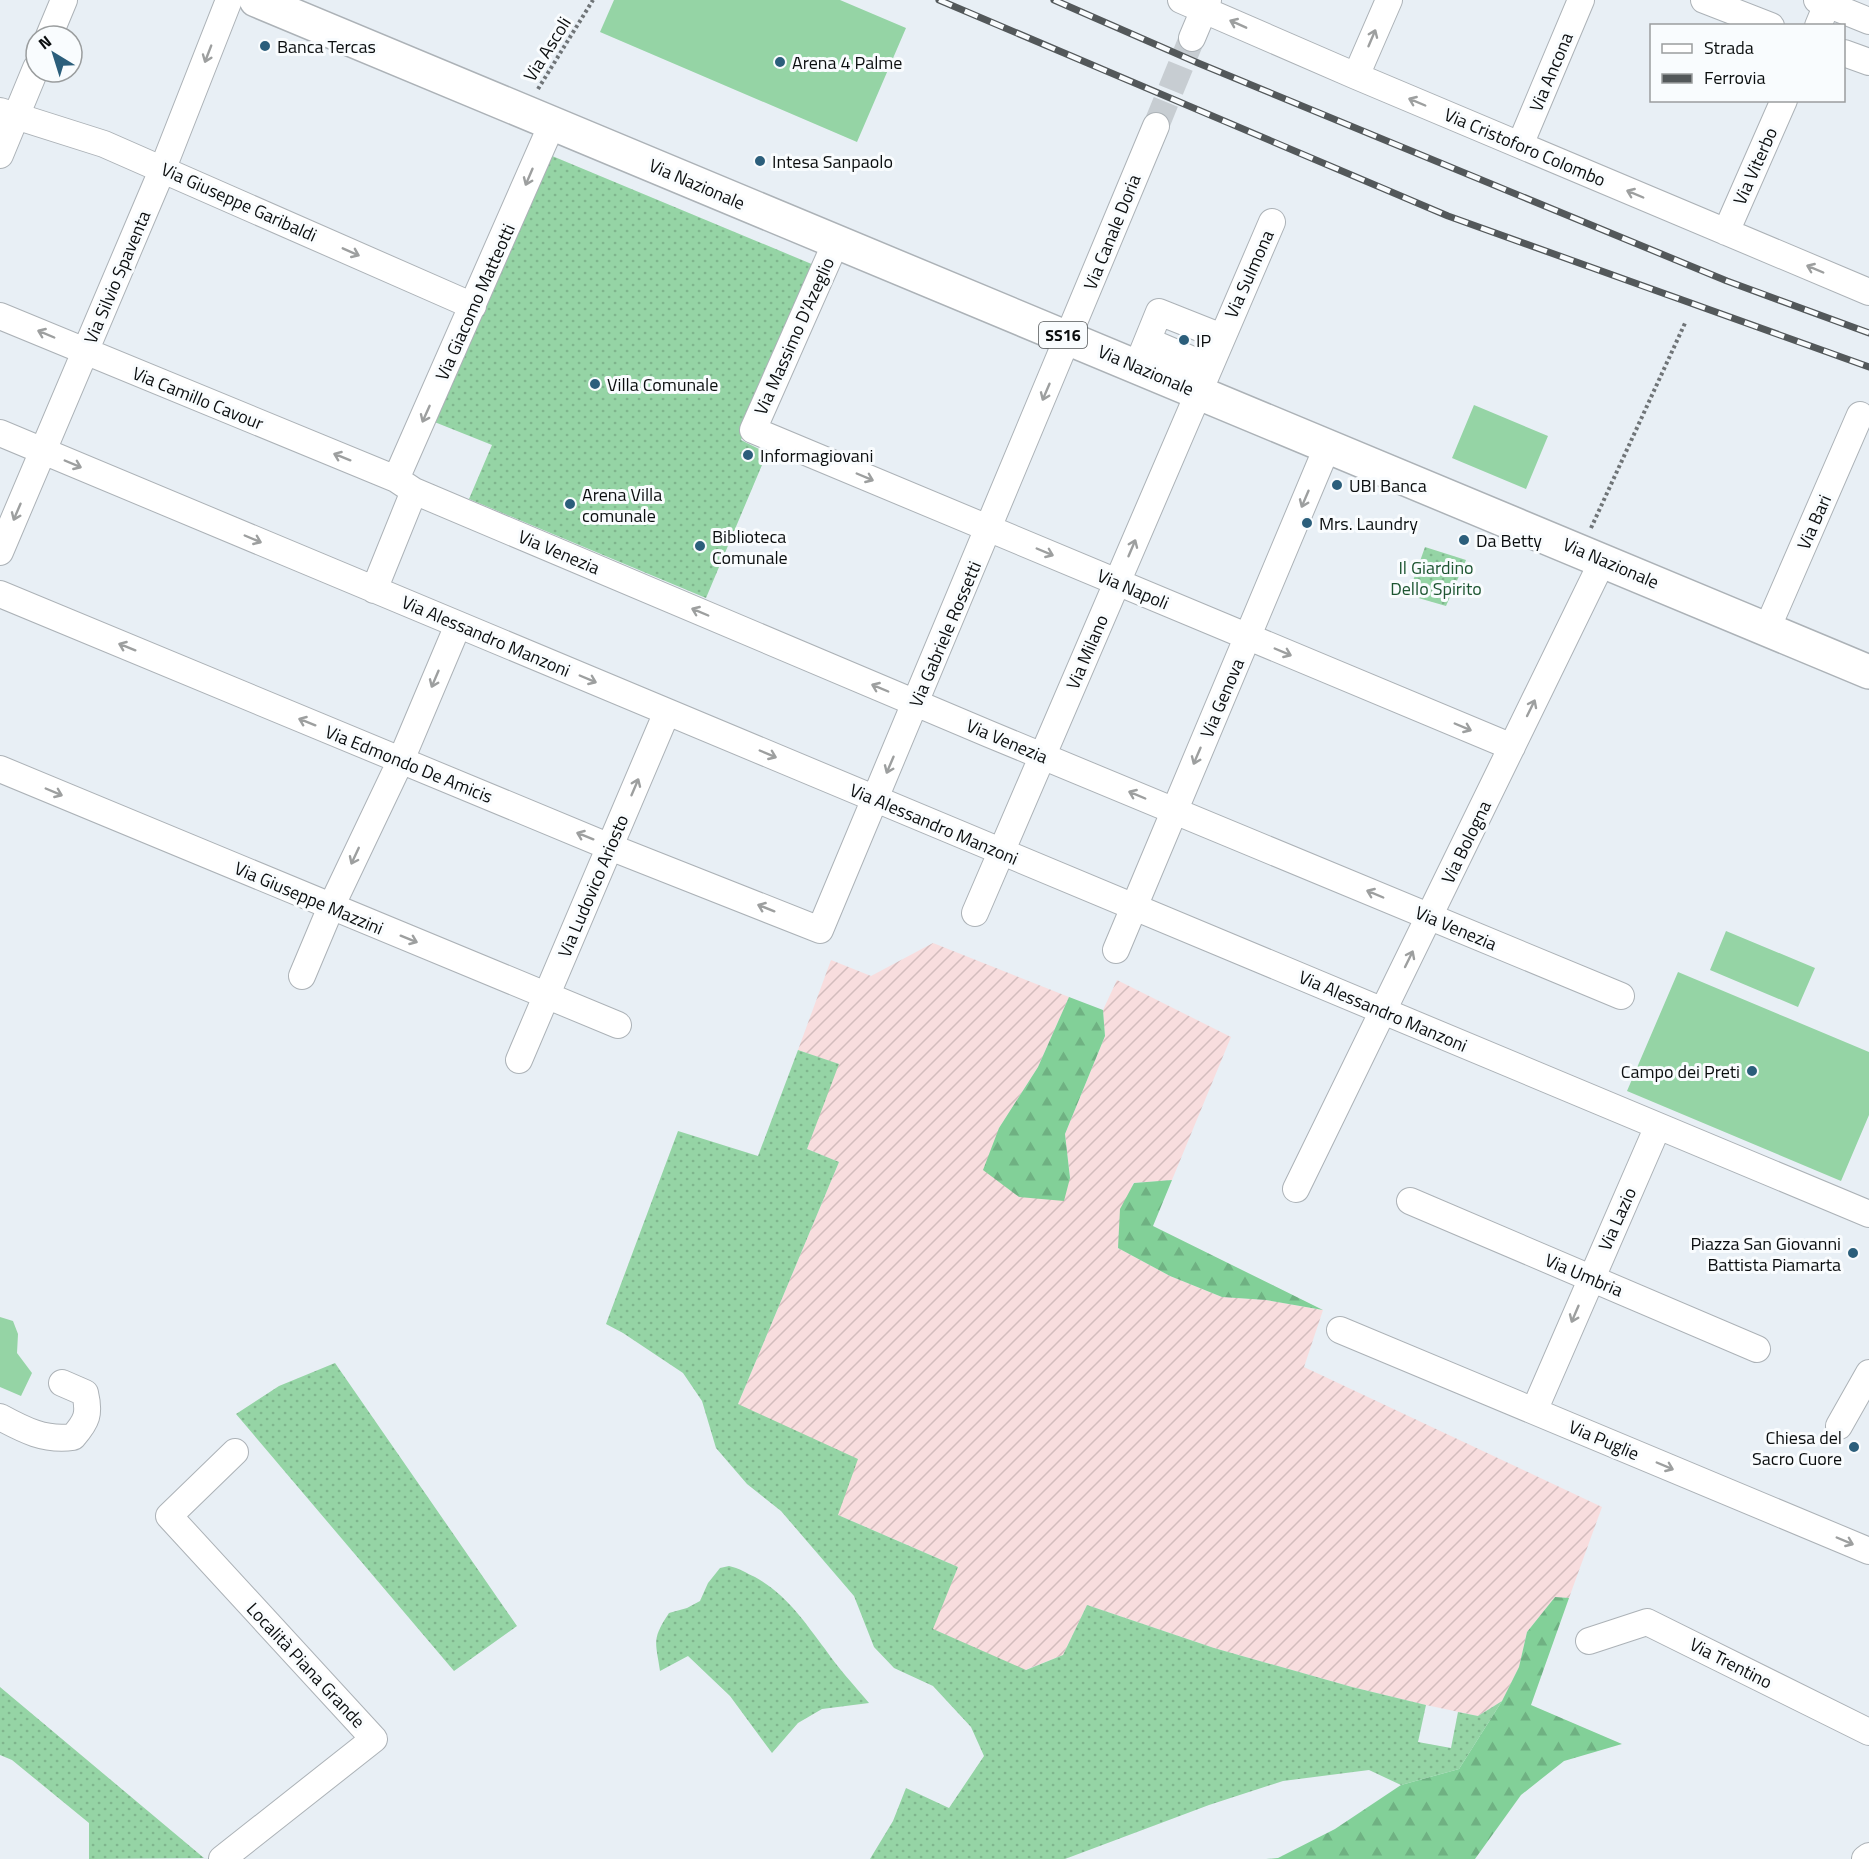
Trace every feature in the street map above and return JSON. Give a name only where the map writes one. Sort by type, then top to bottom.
[{"type":"main road","name":"Via Nazionale","points":[[256,0],[1069,338],[1142,354],[1204,379],[1328,445],[1869,672]]},
{"type":"street","points":[[55,24],[64,0]]},
{"type":"street","name":"Via Silvio Spaventa","points":[[0,552],[163,168],[229,0]]},
{"type":"street","points":[[1356,76],[1389,0]]},
{"type":"street","name":"Via Ancona","points":[[1520,145],[1581,0]]},
{"type":"street","points":[[1704,0],[1766,24]]},
{"type":"street","points":[[1192,38],[1198,3]]},
{"type":"street","name":"Via Cristoforo Colombo","points":[[1198,3],[1356,76],[1869,292]]},
{"type":"street","points":[[1821,10],[1869,21]]},
{"type":"street","points":[[1845,53],[1869,62]]},
{"type":"street","points":[[0,155],[8,114],[26,84]]},
{"type":"street","name":"Via Viterbo","points":[[1726,232],[1783,102]]},
{"type":"street","name":"Via Giuseppe Garibaldi","points":[[8,114],[104,144],[163,168],[473,306]]},
{"type":"street","name":"Via Giacomo Matteotti","points":[[374,590],[405,485],[473,306],[538,118]]},
{"type":"street","name":"Via Canale Doria","points":[[1069,338],[1156,126]]},
{"type":"street","name":"Via Sulmona","points":[[1204,379],[1272,222]]},
{"type":"street","name":"Via Massimo D'Azeglio","points":[[753,430],[836,242]]},
{"type":"street","points":[[1142,354],[1159,312],[1221,337]]},
{"type":"street","name":"Via Camillo Cavour","points":[[0,316],[405,485]]},
{"type":"street","name":"Via Gabriele Rossetti","points":[[820,930],[1069,338]]},
{"type":"street","name":"Via Milano","points":[[975,913],[1204,379]]},
{"type":"street","name":"Via Bari","points":[[1767,629],[1860,415]]},
{"type":"street","name":"Via Napoli","points":[[753,430],[1512,747]]},
{"type":"street","name":"Via Alessandro Manzoni","points":[[0,433],[1869,1214]]},
{"type":"street","name":"Via Genova","points":[[1116,950],[1328,445]]},
{"type":"street","name":"Via Venezia","points":[[405,485],[916,703],[1621,996]]},
{"type":"street","name":"Via Bologna","points":[[1296,1189],[1512,747],[1592,555]]},
{"type":"street","name":"Via Edmondo De Amicis","points":[[0,594],[610,847],[820,930]]},
{"type":"street","points":[[302,976],[401,760],[458,625]]},
{"type":"street","name":"Via Ludovico Ariosto","points":[[519,1060],[667,712]]},
{"type":"street","name":"Via Giuseppe Mazzini","points":[[0,769],[618,1025]]},
{"type":"street","name":"Via Lazio","points":[[1534,1411],[1658,1126]]},
{"type":"street","name":"Via Umbria","points":[[1410,1201],[1757,1349]]},
{"type":"street","name":"Via Puglie","points":[[1340,1330],[1869,1551]]},
{"type":"street","points":[[1839,1426],[1869,1373]]},
{"type":"street","points":[[0,1417],[30,1433],[58,1439],[73,1437],[84,1424],[88,1408],[85,1393],[62,1383]]},
{"type":"street","name":"Località Piana Grande","points":[[222,1859],[374,1739],[168,1516],[235,1452]]},
{"type":"street","name":"Via Trentino","points":[[1589,1641],[1647,1622],[1869,1732]]},
{"type":"street","points":[[1865,1859],[1869,1856]]},
{"type":"path","name":"Via Ascoli","points":[[538,118],[593,0]]},
{"type":"path","points":[[1592,555],[1686,321]]},
{"type":"shaded area","points":[[933,943],[1069,997],[1038,1067],[999,1128],[1070,1178],[1065,1134],[1105,1036],[1103,1010],[1117,980],[1231,1037],[1172,1180],[1133,1183],[1118,1248],[1170,1276],[1222,1297],[1266,1300],[1323,1310],[1304,1367],[1602,1507],[1569,1598],[1555,1597],[1527,1632],[1519,1667],[1502,1701],[1478,1716],[1426,1705],[1352,1687],[1214,1648],[1087,1605],[1063,1655],[1025,1670],[932,1629],[958,1567],[838,1515],[738,1404],[839,1162],[807,1149],[838,1064],[798,1050],[831,960],[871,976]]},
{"type":"green space","name":"Arena 4 Palme","points":[[614,0],[840,0],[906,28],[857,142],[600,32]]},
{"type":"green space","points":[[545,153],[814,265],[741,440],[767,453],[706,598],[469,499],[492,445],[432,421]]},
{"type":"green space","points":[[1474,405],[1548,436],[1526,489],[1452,458]]},
{"type":"green space","name":"Il Giardino Dello Spirito","points":[[1425,547],[1466,560],[1446,606],[1408,595]]},
{"type":"green space","points":[[1726,931],[1815,968],[1798,1007],[1710,970]]},
{"type":"green space","name":"Campo dei Preti","points":[[1678,972],[1869,1052],[1869,1115],[1841,1181],[1627,1091]]},
{"type":"green space","points":[[1069,997],[1103,1010],[1105,1036],[1065,1134],[1070,1178],[1064,1201],[1019,1197],[983,1170],[999,1128],[1038,1067]]},
{"type":"green space","points":[[798,1050],[839,1064],[807,1149],[839,1162],[738,1404],[858,1459],[838,1515],[958,1567],[933,1629],[1026,1670],[1063,1655],[1087,1605],[1214,1648],[1352,1687],[1426,1705],[1418,1742],[1451,1748],[1458,1712],[1478,1716],[1502,1701],[1459,1769],[1401,1785],[1369,1770],[1283,1781],[1209,1805],[1065,1859],[870,1859],[893,1821],[906,1788],[949,1808],[984,1756],[971,1727],[933,1686],[894,1668],[874,1647],[854,1596],[781,1511],[747,1484],[716,1448],[702,1401],[683,1373],[606,1324],[678,1131],[758,1156]]},
{"type":"green space","points":[[1172,1180],[1153,1226],[1323,1310],[1266,1300],[1222,1297],[1170,1276],[1118,1248],[1120,1209],[1134,1183]]},
{"type":"green space","points":[[0,1317],[13,1321],[18,1334],[17,1353],[32,1373],[21,1396],[0,1387]]},
{"type":"green space","points":[[335,1363],[517,1626],[454,1671],[236,1414],[279,1386]]},
{"type":"green space","points":[[729,1566],[767,1584],[786,1600],[869,1703],[822,1709],[798,1723],[772,1753],[730,1696],[688,1656],[660,1671],[656,1641],[659,1629],[669,1613],[687,1608],[700,1601],[708,1583],[720,1568]]},
{"type":"green space","points":[[1555,1597],[1569,1598],[1531,1705],[1622,1744],[1564,1761],[1521,1795],[1475,1859],[1266,1859],[1278,1858],[1335,1829],[1401,1785],[1459,1769],[1502,1701],[1519,1667],[1527,1632]]},
{"type":"green space","points":[[0,1687],[204,1858],[89,1859],[89,1823],[12,1760],[0,1755]]},
{"type":"tunnel","points":[[1156,126],[1192,38]]},
{"type":"railway","points":[[939,0],[1448,216],[1869,367]]},
{"type":"railway","points":[[1054,0],[1198,63],[1727,281],[1869,333]]},
{"type":"place","name":"Banca Tercas","points":[[265,46]]},
{"type":"place","name":"Arena 4 Palme","points":[[780,62]]},
{"type":"place","name":"Intesa Sanpaolo","points":[[760,161]]},
{"type":"place","name":"IP","points":[[1184,340]]},
{"type":"place","name":"Villa Comunale","points":[[595,384]]},
{"type":"place","name":"Informagiovani","points":[[748,455]]},
{"type":"place","name":"UBI Banca","points":[[1337,485]]},
{"type":"place","name":"Arena Villa comunale","points":[[570,504]]},
{"type":"place","name":"Mrs. Laundry","points":[[1307,523]]},
{"type":"place","name":"Da Betty","points":[[1464,540]]},
{"type":"place","name":"Biblioteca Comunale","points":[[700,546]]},
{"type":"place","name":"Campo dei Preti","points":[[1752,1071]]},
{"type":"place","name":"Piazza San Giovanni Battista Piamarta","points":[[1853,1253]]},
{"type":"place","name":"Chiesa del Sacro Cuore","points":[[1854,1447]]}]
